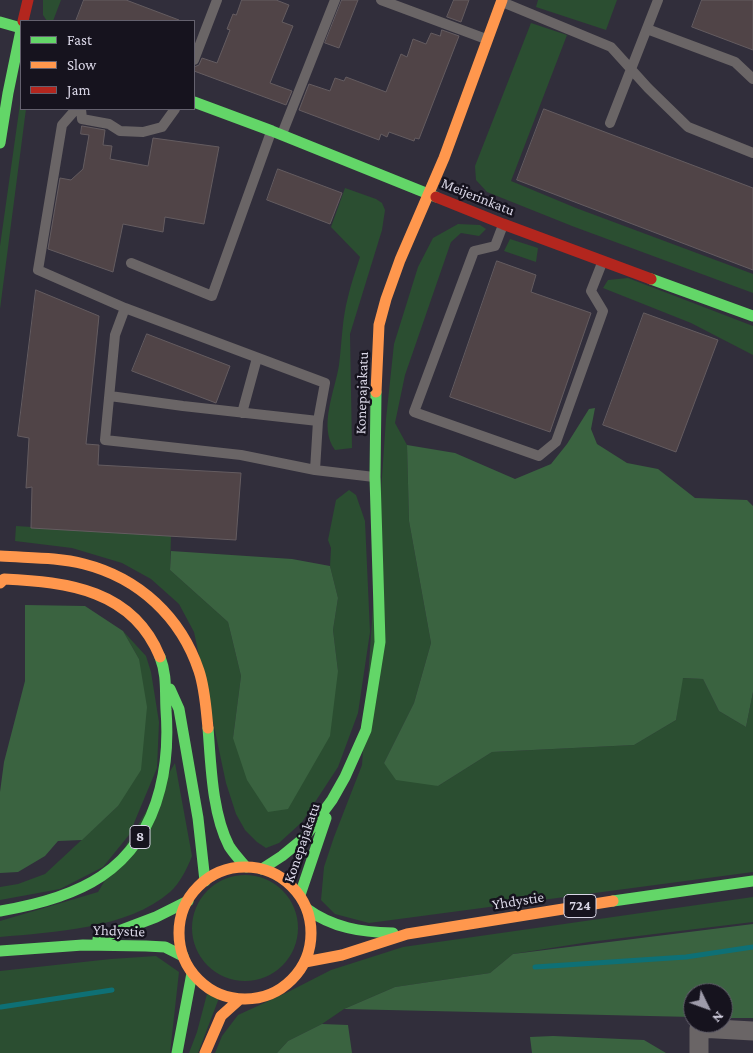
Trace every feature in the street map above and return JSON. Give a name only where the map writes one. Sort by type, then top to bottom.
[{"type":"main road","points":[[23,20],[28,0]]},
{"type":"main road","name":"Konepajakatu","points":[[262,869],[304,838],[332,800],[345,777],[366,730],[380,642],[375,477],[379,325],[400,260],[444,158],[501,1]]},
{"type":"main road","points":[[0,22],[20,29]]},
{"type":"main road","points":[[0,143],[20,33]]},
{"type":"main road","name":"Meijerinkatu","points":[[195,102],[504,224],[753,316]]},
{"type":"main road","points":[[0,556],[82,563],[102,569],[125,578],[173,618],[185,640],[198,672],[208,727],[212,773],[219,817],[229,845],[246,867]]},
{"type":"main road","name":"8","points":[[0,911],[29,907],[77,892],[106,874],[129,853],[150,820],[161,786],[168,733],[166,678],[161,659],[155,645],[131,615],[118,604],[101,595],[83,589],[34,580],[1,580]]},
{"type":"main road","points":[[166,678],[179,709],[198,818],[205,881]]},
{"type":"main road","name":"Konepajakatu","points":[[300,895],[332,800]]},
{"type":"main road","points":[[246,867],[262,869],[283,879],[300,895],[307,909],[312,936],[305,962],[296,976],[285,987],[271,994],[256,999],[240,999],[222,995],[205,986],[192,973],[180,947],[180,925],[188,901],[205,881],[224,870],[246,867]]},
{"type":"main road","name":"Yhdystie","points":[[305,962],[342,954],[406,934],[753,881]]},
{"type":"main road","name":"Yhdystie","points":[[83,944],[156,917],[188,901]]},
{"type":"main road","name":"Yhdystie","points":[[307,909],[318,919],[342,928],[406,934]]},
{"type":"main road","name":"Yhdystie","points":[[0,951],[83,944],[165,947],[183,956]]},
{"type":"main road","points":[[177,1053],[192,973]]},
{"type":"main road","points":[[204,1053],[221,1016],[240,999]]},
{"type":"street","points":[[699,1053],[699,1028],[753,1031]]},
{"type":"lane","points":[[195,57],[217,0]]},
{"type":"lane","points":[[130,263],[212,296],[276,133],[334,0]]},
{"type":"lane","points":[[381,0],[487,39]]},
{"type":"lane","points":[[610,123],[658,0]]},
{"type":"lane","points":[[501,1],[612,47],[648,88],[688,127],[753,152]]},
{"type":"lane","points":[[647,29],[735,62],[753,79]]},
{"type":"lane","points":[[75,110],[62,125],[38,270],[125,308],[324,384],[318,421],[315,470]]},
{"type":"lane","points":[[81,110],[82,119],[109,124],[120,131],[143,132],[162,127],[174,110]]},
{"type":"lane","points":[[504,224],[495,246],[474,251],[414,412],[539,456],[556,442],[603,311],[591,291],[603,261]]},
{"type":"lane","points":[[125,308],[115,335],[106,440],[241,455],[315,470],[375,477]]},
{"type":"lane","points":[[242,413],[256,358]]},
{"type":"lane","points":[[110,396],[318,421]]},
{"type":"green space","points":[[43,0],[61,0],[53,20],[46,20],[43,15]]},
{"type":"green space","points":[[538,0],[617,0],[606,30],[536,7]]},
{"type":"green space","points":[[531,23],[567,35],[511,181],[576,208],[753,274],[753,293],[572,226],[487,192],[476,180],[475,166]]},
{"type":"green space","points":[[20,104],[20,110],[26,110],[0,309],[0,246]]},
{"type":"green space","points":[[345,188],[376,199],[382,203],[385,210],[382,230],[350,334],[352,448],[335,450],[330,441],[328,431],[329,409],[339,365],[346,305],[360,257],[331,227]]},
{"type":"green space","points":[[458,224],[480,225],[486,229],[479,236],[461,233],[451,242],[405,375],[395,423],[407,445],[409,521],[431,643],[414,703],[384,763],[438,786],[492,752],[634,745],[676,720],[682,678],[703,679],[719,711],[746,727],[753,692],[753,872],[369,923],[335,914],[321,900],[324,867],[362,765],[386,419],[394,344],[418,267],[433,238]]},
{"type":"green space","points":[[510,239],[538,248],[536,262],[504,251]]},
{"type":"green space","points":[[628,278],[753,326],[753,355],[691,323],[603,288],[608,280]]},
{"type":"green space","points":[[595,408],[591,429],[597,444],[627,463],[658,469],[695,498],[747,500],[753,506],[753,692],[746,727],[719,711],[703,679],[683,678],[676,720],[634,745],[492,752],[438,786],[396,780],[384,763],[414,703],[431,643],[409,521],[407,445],[455,453],[515,479],[551,464],[567,444],[589,409]]},
{"type":"green space","points":[[349,490],[356,495],[365,521],[370,632],[358,713],[338,767],[302,822],[279,843],[266,848],[245,830],[236,814],[226,783],[194,632],[179,604],[151,579],[122,563],[72,548],[15,541],[16,526],[171,536],[170,570],[228,622],[241,676],[233,738],[338,671],[333,630],[338,598],[330,566],[331,548],[328,540],[336,500]]},
{"type":"green space","points":[[171,551],[292,559],[330,566],[338,598],[333,630],[338,671],[330,736],[288,809],[268,812],[247,780],[233,738],[241,676],[228,622],[170,570]]},
{"type":"green space","points":[[25,605],[85,606],[123,631],[139,659],[147,707],[141,770],[118,806],[82,840],[58,841],[45,856],[18,872],[0,873],[0,792],[4,762],[25,681]]},
{"type":"green space","points":[[123,631],[146,656],[151,672],[159,722],[157,768],[129,835],[103,867],[60,889],[0,900],[0,887],[18,884],[45,874],[118,806],[139,659]]},
{"type":"green space","points":[[175,763],[192,856],[183,876],[170,892],[153,904],[133,914],[112,921],[66,930],[0,937],[0,921],[98,892]]},
{"type":"green space","points":[[245,875],[265,879],[283,890],[294,908],[298,928],[294,948],[283,966],[265,977],[245,981],[225,977],[207,966],[196,948],[192,928],[196,908],[207,890],[225,879]]},
{"type":"green space","points":[[753,897],[753,922],[589,942],[513,954],[490,973],[395,987],[344,1009],[322,1024],[288,1041],[277,1053],[215,1053],[222,1036],[238,1015],[331,970],[403,947]]},
{"type":"green space","points":[[753,924],[753,1018],[733,1018],[733,983],[683,983],[683,1017],[344,1009],[395,987],[490,973],[513,954]]},
{"type":"green space","points":[[156,956],[179,972],[170,1053],[0,1053],[0,971]]},
{"type":"green space","points":[[207,994],[219,998],[198,1053],[189,1053],[197,1032]]},
{"type":"green space","points":[[322,1024],[348,1025],[352,1053],[277,1053],[288,1041]]},
{"type":"green space","points":[[553,1036],[644,1040],[666,1053],[532,1053],[530,1037]]},
{"type":"building","points":[[84,0],[126,0],[179,20],[76,20]]},
{"type":"building","points":[[242,0],[276,0],[289,5],[282,22],[293,26],[270,83],[292,91],[286,105],[195,71],[195,67],[199,65],[202,58],[217,63],[230,30],[227,29],[233,14],[236,15]]},
{"type":"building","points":[[342,0],[358,0],[339,48],[325,43]]},
{"type":"building","points":[[454,0],[469,0],[461,22],[447,17]]},
{"type":"building","points":[[702,0],[753,0],[753,50],[692,27]]},
{"type":"building","points":[[442,30],[459,36],[419,139],[415,138],[414,141],[389,132],[387,137],[381,134],[379,140],[299,110],[309,84],[330,91],[335,78],[344,81],[346,77],[386,92],[401,54],[407,57],[413,39],[426,44],[431,33],[440,36]]},
{"type":"building","points":[[544,109],[753,188],[753,270],[517,180]]},
{"type":"building","points":[[82,126],[105,130],[103,145],[112,146],[110,159],[148,166],[153,138],[219,147],[204,224],[165,217],[163,232],[123,224],[113,272],[48,249],[60,178],[71,180],[83,169],[89,135],[81,134]]},
{"type":"building","points":[[278,169],[342,193],[330,224],[267,200]]},
{"type":"building","points":[[497,261],[536,275],[531,292],[591,313],[550,432],[450,397]]},
{"type":"building","points":[[36,290],[99,316],[86,444],[99,445],[98,465],[241,473],[236,540],[31,528],[32,487],[26,488],[29,438],[18,436]]},
{"type":"building","points":[[644,313],[718,340],[676,452],[603,425]]},
{"type":"building","points":[[147,334],[230,366],[216,403],[132,371]]},
{"type":"waterway","points":[[535,967],[686,957],[753,947]]},
{"type":"waterway","points":[[1,1007],[112,990]]},
{"type":"traffic: fast","points":[[0,22],[20,28]]},
{"type":"traffic: fast","points":[[0,143],[20,35]]},
{"type":"traffic: fast","points":[[195,102],[436,197]]},
{"type":"traffic: fast","points":[[651,279],[753,316]]},
{"type":"traffic: fast","points":[[262,869],[304,838],[332,800],[345,777],[366,730],[380,642],[375,477],[376,392]]},
{"type":"traffic: fast","points":[[0,911],[55,898],[79,889],[121,861],[137,841],[150,818],[160,789],[166,759],[165,683],[160,657]]},
{"type":"traffic: fast","points":[[170,689],[179,709],[198,818],[205,881]]},
{"type":"traffic: fast","points":[[208,728],[211,773],[219,819],[229,846],[246,867]]},
{"type":"traffic: fast","points":[[300,895],[326,818]]},
{"type":"traffic: fast","points":[[613,901],[753,881]]},
{"type":"traffic: fast","points":[[98,939],[156,917],[188,901]]},
{"type":"traffic: fast","points":[[307,909],[337,925],[370,932],[393,933]]},
{"type":"traffic: fast","points":[[0,951],[83,945],[146,946],[165,947],[183,956]]},
{"type":"traffic: fast","points":[[177,1053],[192,973]]},
{"type":"traffic: slow","points":[[376,392],[379,325],[386,299],[400,260],[444,158],[502,0]]},
{"type":"traffic: slow","points":[[0,556],[53,559],[84,564],[104,570],[123,579],[155,602],[181,633],[191,651],[203,685],[208,728]]},
{"type":"traffic: slow","points":[[0,583],[4,579],[28,580],[74,587],[96,594],[116,604],[133,617],[148,635],[160,657]]},
{"type":"traffic: slow","points":[[245,867],[270,872],[282,878],[300,896],[306,908],[311,933],[306,958],[300,970],[282,988],[270,994],[245,999],[220,994],[208,988],[190,970],[184,958],[179,933],[184,908],[190,896],[208,878],[220,872],[245,867]]},
{"type":"traffic: slow","points":[[305,962],[342,955],[407,934],[613,901]]},
{"type":"traffic: slow","points":[[205,1053],[221,1016],[240,999]]},
{"type":"traffic: jam","points":[[23,20],[28,0]]},
{"type":"traffic: jam","points":[[436,197],[651,279]]}]
